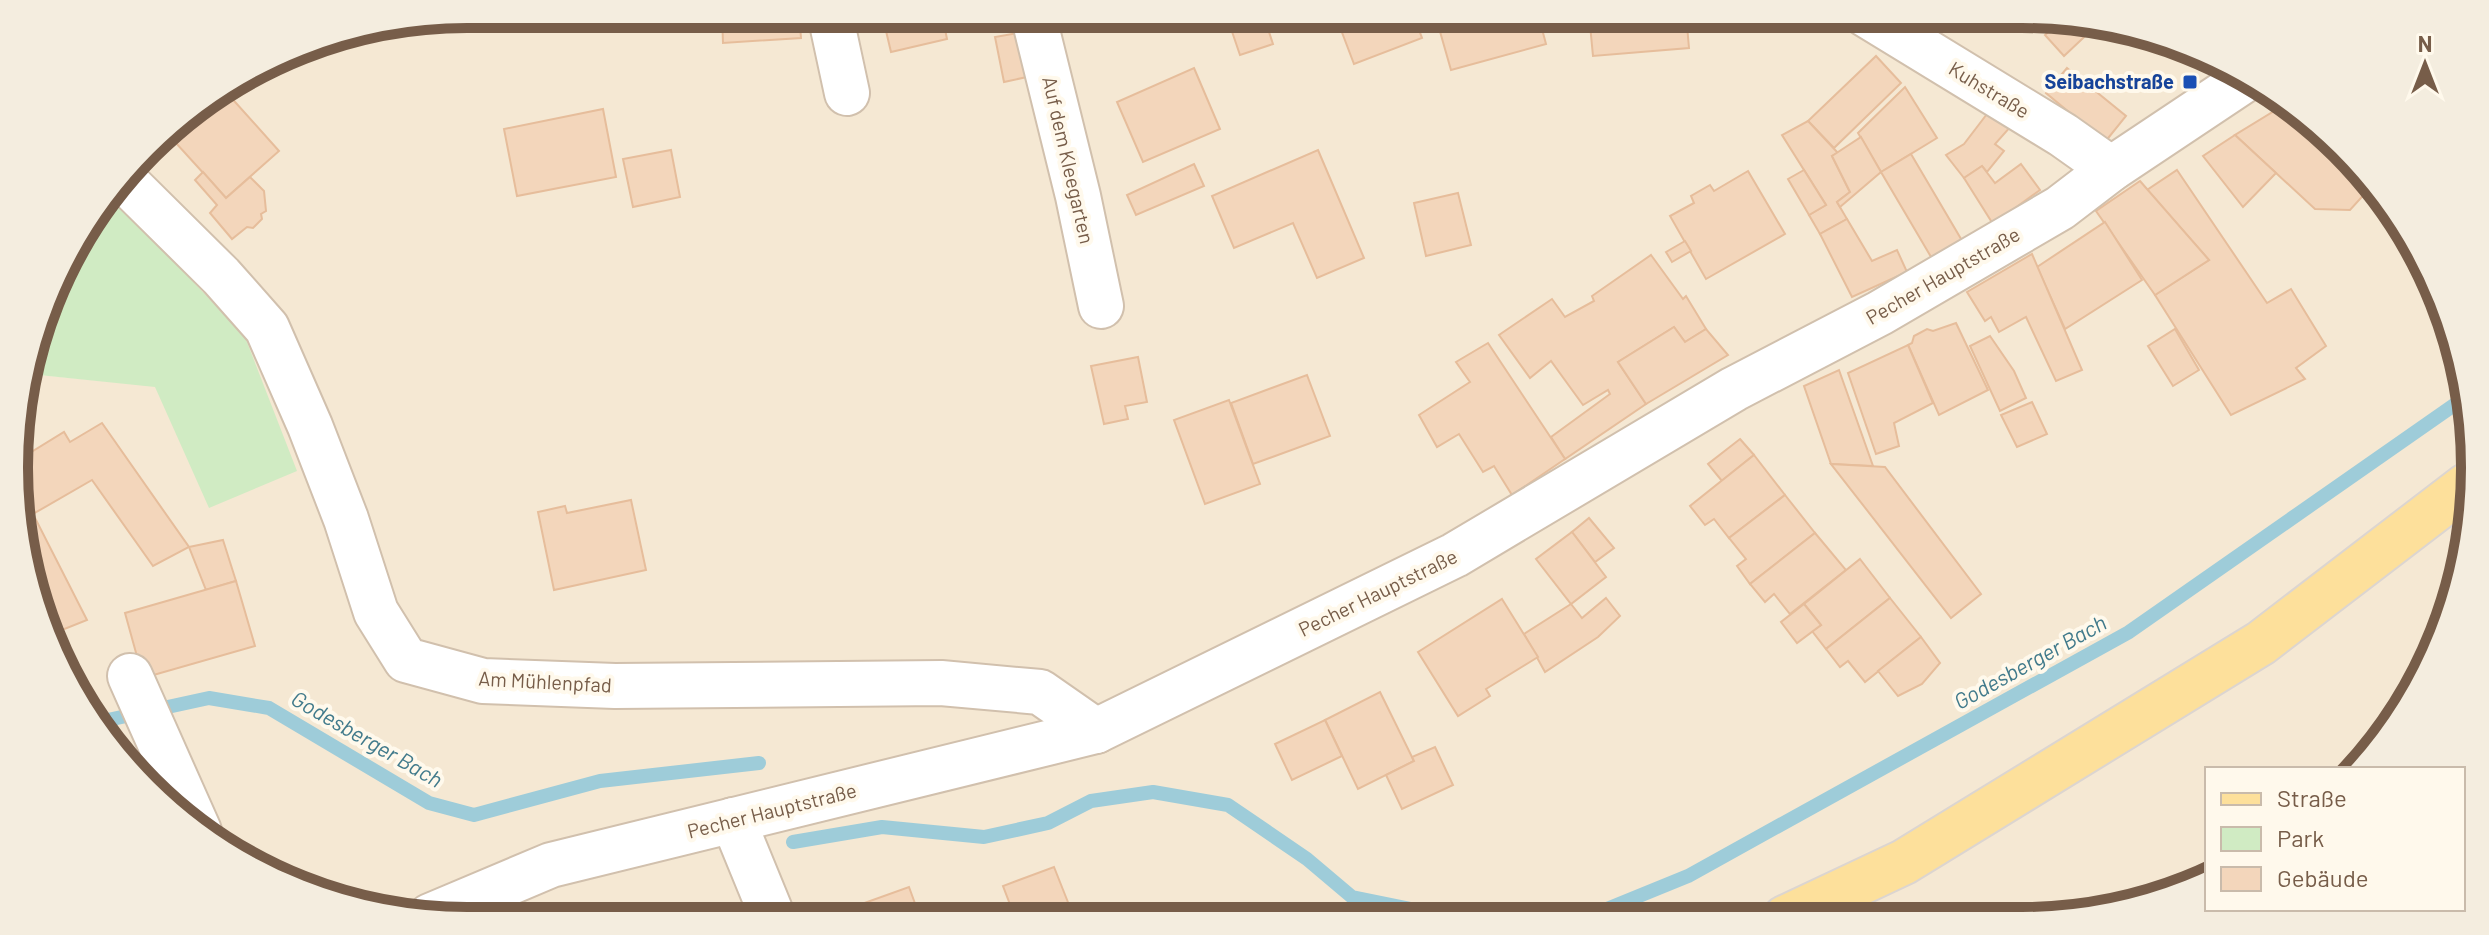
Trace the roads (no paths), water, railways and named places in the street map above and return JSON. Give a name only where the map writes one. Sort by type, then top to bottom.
[{"type":"main road","points":[[1808,907],[1904,862],[2261,643],[2460,490]]},
{"type":"street","points":[[833,28],[847,93]]},
{"type":"street","name":"Auf dem Kleegarten","points":[[1036,28],[1078,196],[1101,306]]},
{"type":"street","name":"Kuhstraße","points":[[1888,28],[2063,135],[2111,169]]},
{"type":"street","name":"Pecher Hauptstraße","points":[[453,906],[551,865],[1096,731],[1455,555],[1734,389],[1880,313],[2060,208],[2111,169],[2237,85]]},
{"type":"street","name":"Am Mühlenpfad","points":[[130,186],[221,276],[267,328],[346,519],[376,612],[406,660],[483,681],[615,686],[941,683],[1040,692],[1096,731]]},
{"type":"street","points":[[131,679],[188,806]]},
{"type":"street","points":[[733,820],[769,907]]},
{"type":"waterway","name":"Godesberger Bach","points":[[1612,907],[1688,876],[2129,632],[2456,404]]},
{"type":"waterway","name":"Godesberger Bach","points":[[108,720],[209,698],[269,708],[429,803],[474,815],[600,781],[759,763]]},
{"type":"waterway","name":"Godesberger Bach","points":[[793,842],[882,827],[984,837],[1048,823],[1091,801],[1153,792],[1228,805],[1307,859],[1352,897],[1401,907]]},
{"type":"place","name":"Seibachstraße","points":[[2190,82]]}]
